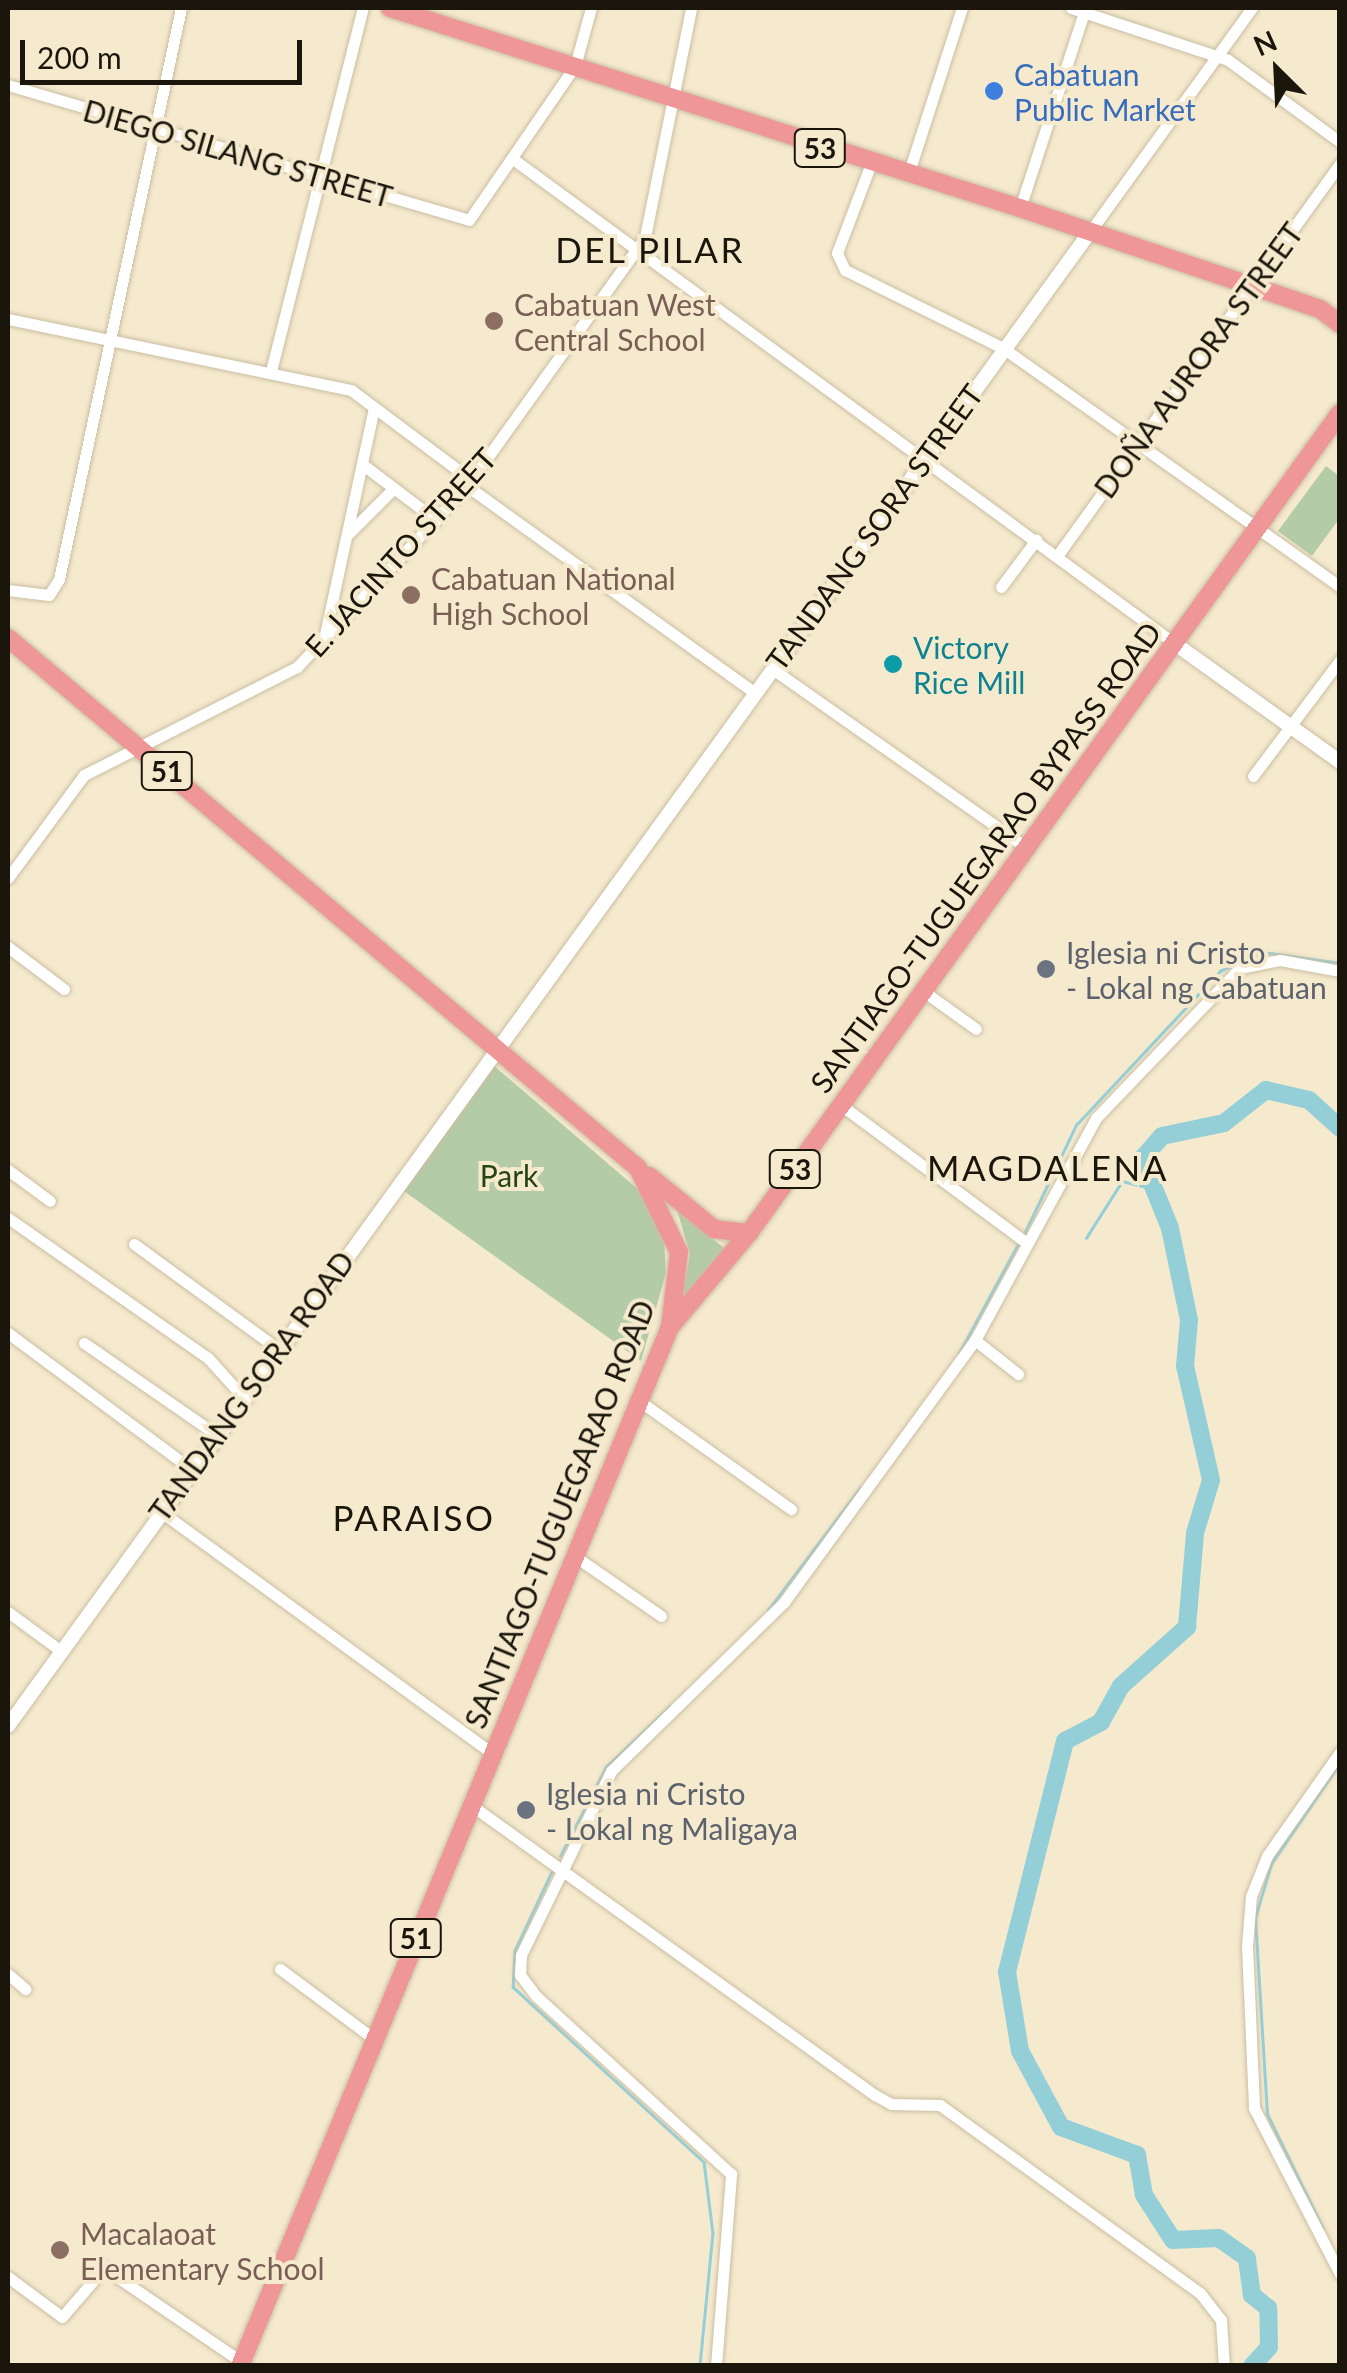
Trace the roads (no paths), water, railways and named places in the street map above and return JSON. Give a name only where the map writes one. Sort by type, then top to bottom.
[{"type":"highway","name":"53","points":[[390,8],[671,96],[907,178],[1020,208],[1320,309],[1340,324]]},
{"type":"highway","points":[[1320,309],[1340,315]]},
{"type":"highway","name":"SANTIAGO-TUGUEGARAO BYPASS ROAD","points":[[670,1326],[749,1232],[1340,413]]},
{"type":"highway","name":"SANTIAGO-TUGUEGARAO ROAD","points":[[8,638],[638,1168],[677,1241],[670,1326],[241,2364]]},
{"type":"highway","points":[[638,1168],[714,1229],[749,1232]]},
{"type":"street","points":[[8,590],[37,597],[56,586],[180,8]]},
{"type":"street","points":[[272,367],[364,8]]},
{"type":"street","points":[[591,8],[575,66],[513,159],[1340,762]]},
{"type":"street","name":"E. JACINTO STREET","points":[[8,878],[74,784],[136,745],[297,666],[323,643],[469,482],[638,250],[691,8]]},
{"type":"street","points":[[907,178],[962,8]]},
{"type":"street","name":"TANDANG SORA STREET","points":[[498,1049],[1252,8]]},
{"type":"street","points":[[1020,208],[1077,10],[1218,56],[1340,142]]},
{"type":"street","name":"DIEGO SILANG STREET","points":[[8,85],[469,220],[513,159]]},
{"type":"street","name":"DOÑA AURORA STREET","points":[[1057,556],[1340,164]]},
{"type":"street","points":[[870,166],[839,264],[1003,348],[1340,587]]},
{"type":"street","points":[[8,319],[272,367],[351,390],[754,692]]},
{"type":"street","points":[[323,643],[374,407]]},
{"type":"street","points":[[362,464],[436,520]]},
{"type":"street","points":[[348,534],[392,489]]},
{"type":"street","points":[[1001,587],[1036,540]]},
{"type":"street","points":[[1253,776],[1340,660]]},
{"type":"street","points":[[771,668],[1027,848]]},
{"type":"street","points":[[8,947],[64,990]]},
{"type":"street","points":[[716,2366],[731,2174],[520,1976],[561,1868],[611,1771],[769,1620],[975,1340],[1089,1127],[1217,985],[1259,961],[1340,971]]},
{"type":"street","points":[[922,991],[976,1030]]},
{"type":"street","name":"TANDANG SORA ROAD","points":[[8,1726],[190,1468],[498,1049]]},
{"type":"street","points":[[841,1104],[1027,1243]]},
{"type":"street","points":[[8,1170],[50,1201]]},
{"type":"street","points":[[8,1218],[208,1358],[244,1398]]},
{"type":"street","points":[[134,1244],[278,1349]]},
{"type":"street","points":[[8,1334],[190,1468]]},
{"type":"street","points":[[975,1340],[1018,1374]]},
{"type":"street","points":[[84,1343],[217,1436]]},
{"type":"street","points":[[638,1400],[791,1509]]},
{"type":"street","points":[[160,1511],[491,1752]]},
{"type":"street","points":[[573,1556],[661,1616]]},
{"type":"street","points":[[8,1612],[61,1652]]},
{"type":"street","points":[[1340,1752],[1267,1856],[1250,1896],[1247,1946],[1254,2108],[1340,2274]]},
{"type":"street","points":[[470,1805],[876,2095],[892,2104],[940,2105],[1200,2294],[1221,2320],[1224,2366]]},
{"type":"street","points":[[280,1969],[374,2039]]},
{"type":"street","points":[[8,1974],[25,1989]]},
{"type":"street","points":[[8,2277],[62,2317],[104,2268],[241,2364]]},
{"type":"waterway","points":[[1024,1234],[1076,1125],[1220,971],[1262,952],[1340,963]]},
{"type":"waterway","points":[[1252,2366],[1269,2347],[1268,2308],[1252,2295],[1247,2258],[1218,2238],[1173,2240],[1144,2195],[1137,2155],[1061,2127],[1020,2051],[1007,1972],[1065,1741],[1101,1722],[1121,1686],[1187,1627],[1195,1533],[1211,1480],[1185,1366],[1189,1320],[1170,1228],[1142,1159],[1162,1136],[1224,1123],[1266,1090],[1309,1100],[1340,1128]]},
{"type":"waterway","points":[[1086,1238],[1122,1181],[1153,1189]]},
{"type":"waterway","points":[[959,1353],[1019,1242]]},
{"type":"waterway","points":[[768,1610],[860,1488]]},
{"type":"waterway","points":[[560,1856],[606,1767],[670,1706]]},
{"type":"waterway","points":[[1323,2229],[1267,2114],[1255,1918],[1271,1864],[1340,1763]]},
{"type":"waterway","points":[[552,1872],[515,1951],[513,1987],[704,2162],[713,2233],[700,2366]]},
{"type":"place","name":"Cabatuan Public Market","points":[[994,91]]},
{"type":"place","name":"Cabatuan West Central School","points":[[494,321]]},
{"type":"place","name":"Cabatuan National High School","points":[[411,595]]},
{"type":"place","name":"Victory Rice Mill","points":[[893,664]]},
{"type":"place","name":"Iglesia ni Cristo - Lokal ng Cabatuan","points":[[1046,969]]},
{"type":"place","name":"Iglesia ni Cristo - Lokal ng Maligaya","points":[[526,1810]]},
{"type":"place","name":"Macalaoat Elementary School","points":[[60,2250]]},
{"type":"district","name":"DEL PILAR","points":[[650,249]]},
{"type":"district","name":"MAGDALENA","points":[[1048,1167]]},
{"type":"district","name":"PARAISO","points":[[414,1517]]},
{"type":"park label","name":"Park","points":[[509,1175]]}]
